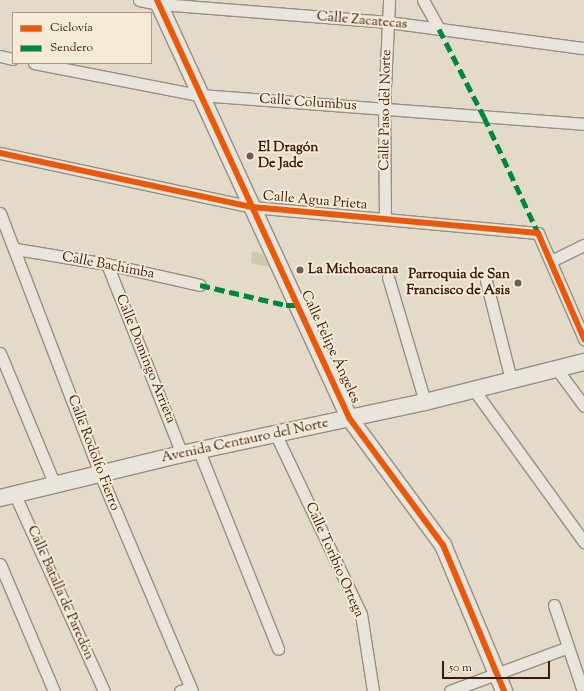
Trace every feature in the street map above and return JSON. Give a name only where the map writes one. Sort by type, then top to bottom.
[{"type":"street","name":"Calle Zacatecas","points":[[139,0],[388,22],[584,48]]},
{"type":"street","name":"Calle Paso del Norte","points":[[385,219],[384,108],[389,0]]},
{"type":"street","points":[[423,0],[439,29]]},
{"type":"street","name":"Calle Felipe Ángeles","points":[[158,2],[199,95],[350,419],[443,545],[504,691]]},
{"type":"street","points":[[0,56],[12,59]]},
{"type":"street","name":"Calle Columbus","points":[[39,64],[199,95],[584,124]]},
{"type":"street","name":"Calle Agua Prieta","points":[[0,153],[252,207],[538,233],[551,261]]},
{"type":"street","name":"Calle Rodolfo Fierro","points":[[0,214],[16,249],[100,474],[188,690]]},
{"type":"street","points":[[584,245],[551,261],[584,339]]},
{"type":"street","name":"Calle Bachimba","points":[[16,249],[107,264],[200,285]]},
{"type":"street","name":"Calle Domingo Arrieta","points":[[107,264],[182,454]]},
{"type":"street","points":[[388,277],[425,402]]},
{"type":"street","points":[[486,281],[511,380]]},
{"type":"street","points":[[0,353],[55,485]]},
{"type":"street","name":"Avenida Centauro del Norte","points":[[8,496],[182,454],[425,402],[584,362]]},
{"type":"street","points":[[556,368],[584,406]]},
{"type":"street","points":[[474,390],[584,542]]},
{"type":"street","name":"Calle Toribio Ortega","points":[[276,435],[361,614],[373,691]]},
{"type":"street","points":[[199,451],[278,649]]},
{"type":"street","name":"Calle Batalla de Paredón","points":[[8,496],[104,691]]},
{"type":"street","points":[[0,564],[54,691]]},
{"type":"street","points":[[554,605],[583,691]]},
{"type":"street","points":[[450,691],[496,672],[568,647]]},
{"type":"green space","points":[[252,251],[263,254],[269,267],[251,263]]},
{"type":"marked path","points":[[439,29],[484,117],[538,233]]},
{"type":"marked path","points":[[200,285],[286,305],[298,305]]},
{"type":"cycle path","points":[[157,0],[350,419],[443,545],[504,691]]},
{"type":"cycle path","points":[[0,153],[252,207],[538,233],[584,339]]},
{"type":"place","name":"El Dragón De Jade","points":[[250,156]]},
{"type":"place","name":"La Michoacana","points":[[300,270]]},
{"type":"place","name":"Parroquia de San Francisco de Asis","points":[[518,283]]}]
